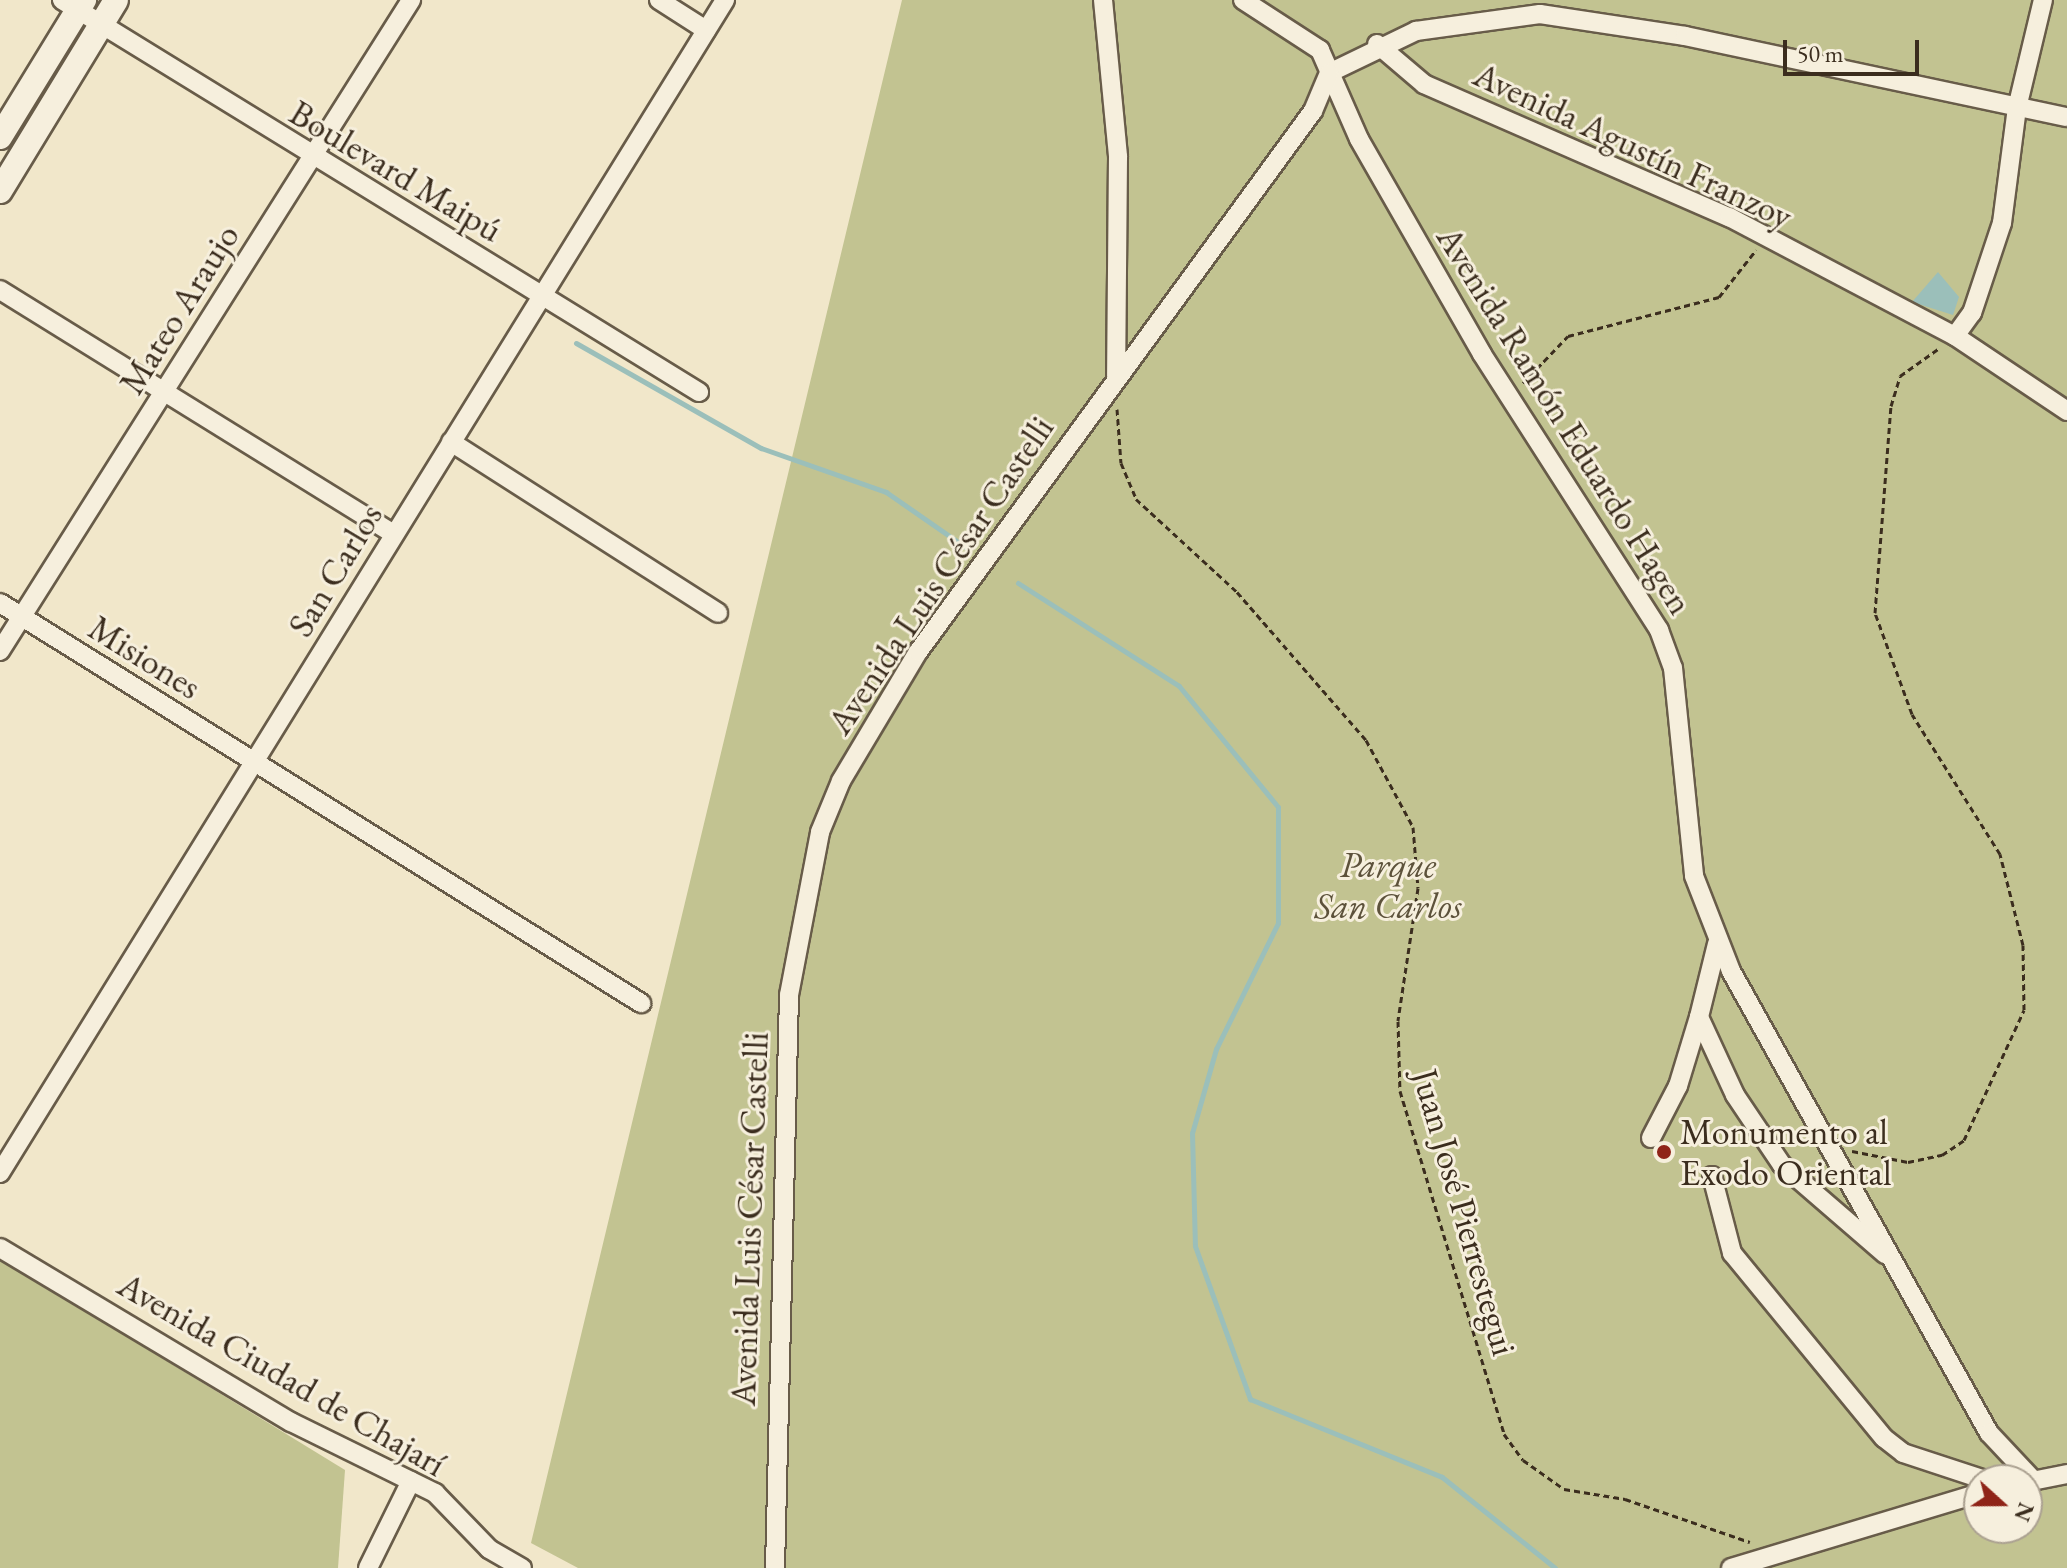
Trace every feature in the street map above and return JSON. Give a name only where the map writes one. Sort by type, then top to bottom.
[{"type":"main road","points":[[0,191],[116,0]]},
{"type":"main road","points":[[0,137],[74,3]]},
{"type":"street","name":"Mateo Araujo","points":[[0,651],[411,0]]},
{"type":"street","points":[[659,0],[706,30]]},
{"type":"street","name":"San Carlos","points":[[0,1173],[255,765],[394,534],[725,0]]},
{"type":"street","points":[[1103,0],[1118,157],[1116,377]]},
{"type":"street","name":"Avenida Ramón Eduardo Hagen","points":[[1243,0],[1320,50],[1359,139],[1509,397],[1659,630],[1673,668],[1685,819],[1702,904]]},
{"type":"street","points":[[1955,336],[1972,313],[2002,223],[2017,108],[2043,0]]},
{"type":"street","name":"Boulevard Maipú","points":[[74,3],[100,25],[310,158],[699,392]]},
{"type":"street","points":[[1329,73],[1377,44],[1499,14],[1540,14],[1685,36],[2067,117]]},
{"type":"street","name":"Avenida Agustín Franzoy","points":[[1377,44],[1424,84],[1765,237],[1955,336],[2067,411]]},
{"type":"street","name":"Avenida Luis César Castelli","points":[[775,1568],[789,995],[820,832],[855,756],[918,652],[1313,111],[1329,73]]},
{"type":"street","points":[[0,290],[394,534]]},
{"type":"street","points":[[451,442],[718,613]]},
{"type":"street","name":"Misiones","points":[[0,603],[255,765],[641,1003]]},
{"type":"street","points":[[1702,904],[1731,971],[1989,1433],[2015,1464]]},
{"type":"street","points":[[1651,1138],[1678,1086],[1718,942],[1702,904]]},
{"type":"street","points":[[1699,1017],[1735,1095],[1782,1165],[1896,1264]]},
{"type":"street","points":[[1712,1176],[1732,1253],[1884,1438],[1903,1453],[1963,1473]]},
{"type":"street","name":"Avenida Ciudad de Chajarí","points":[[0,1248],[291,1422],[411,1481],[522,1568]]},
{"type":"street","points":[[2043,1479],[2067,1474]]},
{"type":"street","points":[[368,1568],[411,1481]]},
{"type":"street","points":[[1731,1568],[1963,1498]]},
{"type":"path","points":[[1509,397],[1568,336],[1719,297],[1765,237]]},
{"type":"path","points":[[1832,1147],[1908,1162],[1942,1155],[1964,1140],[2024,1010],[2023,945],[2000,854],[1912,714],[1875,613],[1891,406],[1900,376],[1955,336]]},
{"type":"path","name":"Juan José Pierrestegui","points":[[1118,402],[1121,463],[1136,499],[1237,592],[1366,740],[1413,827],[1418,888],[1398,1021],[1400,1091],[1499,1423],[1523,1460],[1564,1489],[1625,1499],[1780,1553]]},
{"type":"green space","name":"Parque San Carlos","points":[[902,0],[2067,0],[2067,1568],[578,1568],[531,1543]]},
{"type":"green space","points":[[0,1259],[345,1470],[338,1568],[0,1568]]},
{"type":"water","points":[[1938,272],[1959,297],[1953,315],[1912,302]]},
{"type":"waterway","points":[[576,343],[761,448],[886,492],[968,549]]},
{"type":"waterway","points":[[1018,583],[1179,686],[1278,807],[1278,923],[1216,1049],[1192,1133],[1195,1246],[1250,1399],[1442,1477],[1555,1568]]},
{"type":"place","name":"Monumento al Exodo Oriental","points":[[1664,1152]]}]
